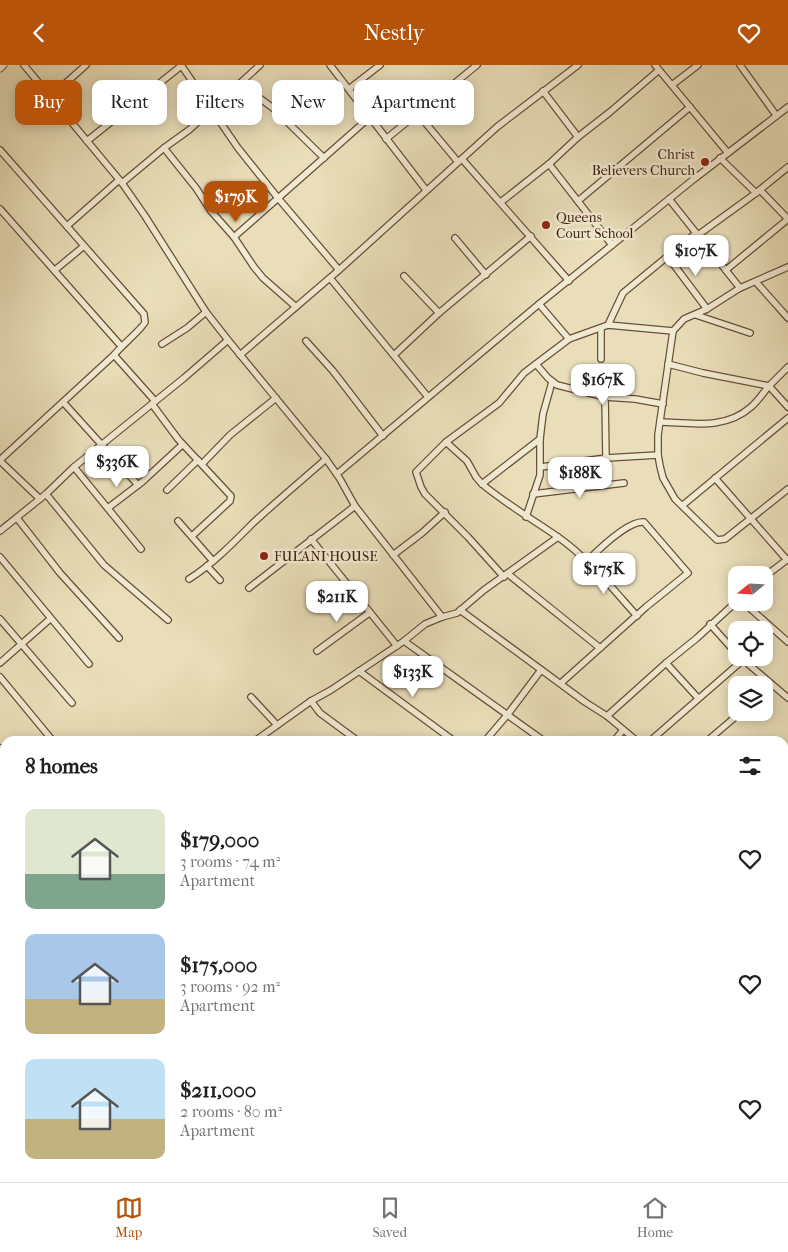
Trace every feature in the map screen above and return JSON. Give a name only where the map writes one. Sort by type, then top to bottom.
[{"type":"street","points":[[0,68],[3,65]]},
{"type":"street","points":[[24,65],[36,80]]},
{"type":"street","points":[[69,80],[86,65]]},
{"type":"street","points":[[87,141],[181,65],[192,80]]},
{"type":"street","points":[[249,65],[253,71]]},
{"type":"street","points":[[244,80],[260,65]]},
{"type":"street","points":[[330,65],[354,96]]},
{"type":"street","points":[[349,89],[380,65]]},
{"type":"street","points":[[459,80],[477,65]]},
{"type":"street","points":[[240,355],[330,278],[497,127],[578,65]]},
{"type":"street","points":[[672,85],[698,65]]},
{"type":"street","points":[[740,65],[776,115]]},
{"type":"street","points":[[502,202],[610,112],[657,68],[728,153]]},
{"type":"street","points":[[543,91],[578,137]]},
{"type":"street","points":[[262,100],[273,108],[324,158]]},
{"type":"street","points":[[578,201],[690,107]]},
{"type":"street","points":[[337,474],[539,304],[720,158],[788,107]]},
{"type":"street","points":[[74,125],[121,182],[206,312],[326,459],[355,506],[442,617]]},
{"type":"street","points":[[67,226],[194,125]]},
{"type":"street","points":[[222,125],[278,198],[339,270]]},
{"type":"street","points":[[234,237],[361,125]]},
{"type":"street","points":[[376,125],[426,191]]},
{"type":"street","points":[[386,139],[404,125]]},
{"type":"street","points":[[428,125],[502,202],[569,281]]},
{"type":"street","points":[[164,148],[196,188],[211,211],[234,237],[263,278],[296,307]]},
{"type":"street","points":[[0,150],[144,314],[145,323],[142,327],[0,461],[40,499]]},
{"type":"street","points":[[720,158],[788,219],[726,270]]},
{"type":"street","points":[[548,164],[612,245]]},
{"type":"street","points":[[608,325],[623,293],[697,234],[758,191],[788,167]]},
{"type":"street","points":[[669,199],[740,288]]},
{"type":"street","points":[[0,209],[121,345]]},
{"type":"street","points":[[394,355],[439,313],[531,236]]},
{"type":"street","points":[[455,238],[486,275]]},
{"type":"street","points":[[55,270],[84,246]]},
{"type":"street","points":[[668,257],[707,309]]},
{"type":"street","points":[[788,267],[740,288],[707,309],[684,319],[673,331],[660,422],[658,455],[668,489],[675,499],[718,540],[724,539],[751,520],[788,489]]},
{"type":"street","points":[[404,276],[439,313]]},
{"type":"street","points":[[330,278],[428,397]]},
{"type":"street","points":[[756,281],[788,318]]},
{"type":"street","points":[[539,304],[569,339]]},
{"type":"street","points":[[162,344],[187,328],[206,312]]},
{"type":"street","points":[[696,315],[750,333]]},
{"type":"street","points":[[600,648],[506,575],[423,491],[416,472],[446,442],[499,403],[524,373],[569,339],[608,325],[673,331]]},
{"type":"street","points":[[600,327],[601,359]]},
{"type":"street","points":[[0,531],[46,494],[74,467],[228,341]]},
{"type":"street","points":[[306,341],[333,371],[383,436]]},
{"type":"street","points":[[114,355],[154,403],[182,445],[232,496],[192,536]]},
{"type":"street","points":[[536,364],[552,382],[574,390],[605,397],[644,400],[663,404]]},
{"type":"street","points":[[668,364],[769,386],[788,407]]},
{"type":"street","points":[[660,422],[711,424],[730,420],[751,407],[788,367]]},
{"type":"street","points":[[526,517],[541,467],[540,439],[546,401],[552,382]]},
{"type":"street","points":[[605,397],[606,458]]},
{"type":"street","points":[[167,490],[276,398]]},
{"type":"street","points":[[63,402],[138,485]]},
{"type":"street","points":[[683,505],[788,419]]},
{"type":"street","points":[[482,484],[540,439]]},
{"type":"street","points":[[446,442],[467,461],[482,484],[526,517],[558,537],[587,561],[636,616]]},
{"type":"street","points":[[108,508],[138,485],[182,445]]},
{"type":"street","points":[[541,467],[606,458],[658,455]]},
{"type":"street","points":[[189,579],[213,561],[326,459]]},
{"type":"street","points":[[74,467],[141,549]]},
{"type":"street","points":[[715,478],[786,560],[788,569]]},
{"type":"street","points":[[533,494],[624,483]]},
{"type":"street","points":[[46,494],[104,565],[168,620]]},
{"type":"street","points":[[249,588],[355,506]]},
{"type":"street","points":[[393,555],[422,533],[445,512]]},
{"type":"street","points":[[17,518],[60,573],[119,638]]},
{"type":"street","points":[[178,521],[213,561]]},
{"type":"street","points":[[561,683],[636,616],[688,573],[644,522],[638,521],[633,523],[587,561]]},
{"type":"street","points":[[266,736],[277,725],[311,701],[404,641],[425,624],[442,617],[454,615],[558,537]]},
{"type":"street","points":[[312,539],[397,645]]},
{"type":"street","points":[[0,557],[89,665]]},
{"type":"street","points":[[773,570],[786,560]]},
{"type":"street","points":[[207,566],[220,580]]},
{"type":"street","points":[[607,716],[728,609]]},
{"type":"street","points":[[460,610],[585,702],[607,716],[631,736]]},
{"type":"street","points":[[753,611],[788,643]]},
{"type":"street","points":[[317,651],[370,613]]},
{"type":"street","points":[[0,619],[72,703]]},
{"type":"street","points":[[0,663],[50,619]]},
{"type":"street","points":[[710,625],[728,644]]},
{"type":"street","points":[[404,641],[537,736]]},
{"type":"street","points":[[666,663],[698,698]]},
{"type":"street","points":[[656,736],[733,666]]},
{"type":"street","points":[[749,666],[761,676]]},
{"type":"street","points":[[489,736],[541,669]]},
{"type":"street","points":[[359,671],[447,736]]},
{"type":"street","points":[[0,677],[50,736]]},
{"type":"street","points":[[773,687],[788,698]]},
{"type":"street","points":[[251,697],[277,725]]},
{"type":"street","points":[[311,701],[320,713],[351,736]]},
{"type":"street","points":[[713,736],[731,721]]},
{"type":"street","points":[[618,736],[623,730]]},
{"type":"place","name":"Christ Believers Church","points":[[705,162]]},
{"type":"place","name":"Queens Court School","points":[[546,225]]},
{"type":"place","name":"FULANI HOUSE","points":[[264,556]]}]
